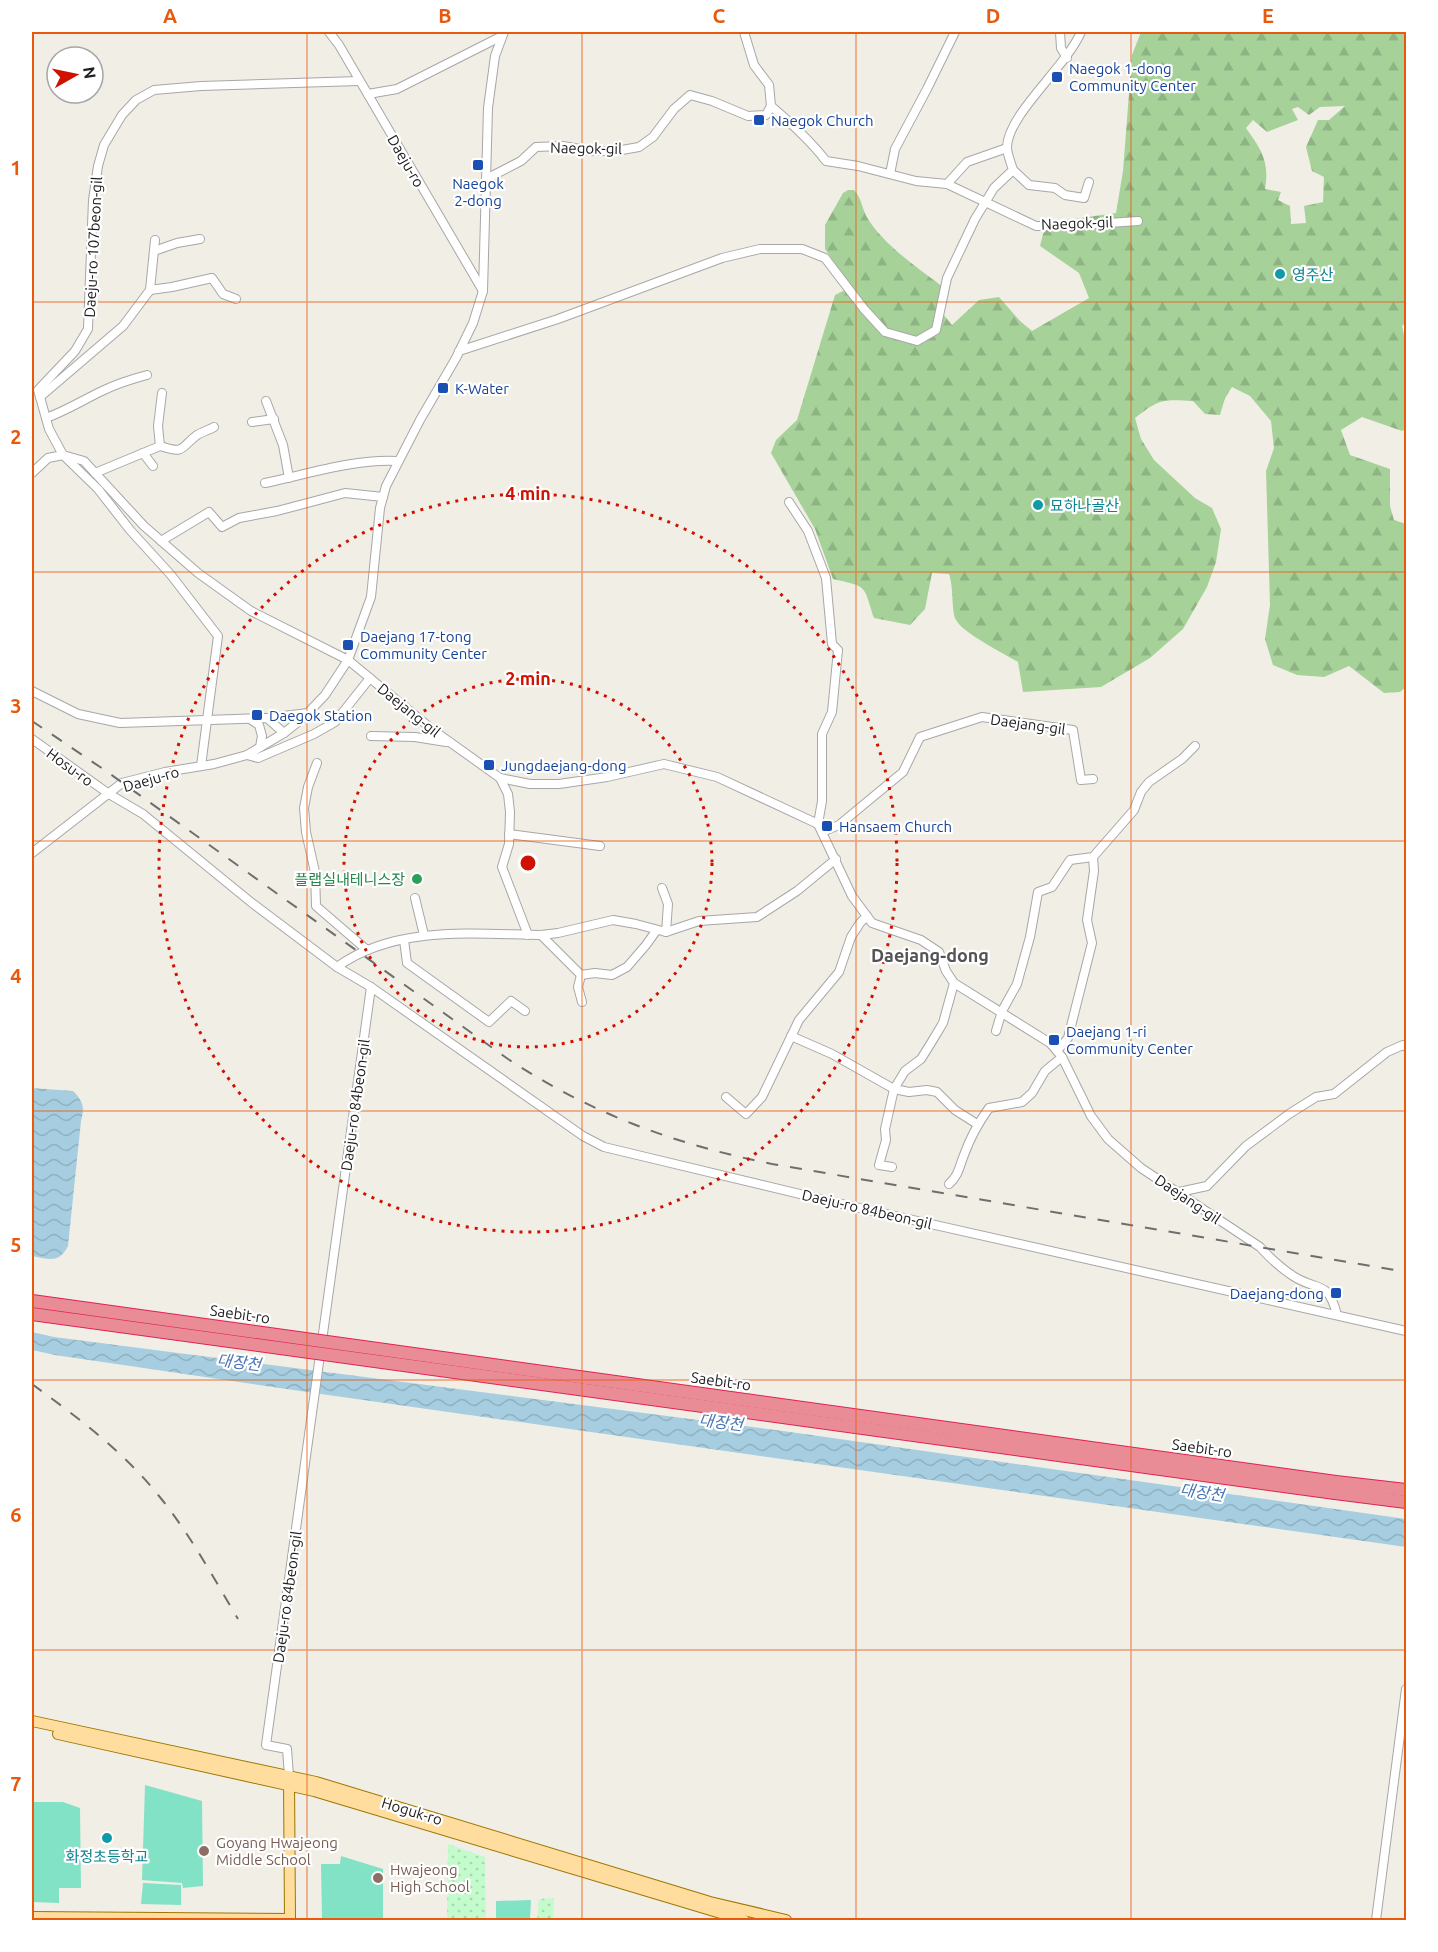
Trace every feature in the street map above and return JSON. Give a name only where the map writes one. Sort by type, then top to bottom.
[{"type":"highway","name":"Saebit-ro","points":[[32,1300],[1336,1487],[1407,1502]]},
{"type":"highway","name":"Saebit-ro","points":[[32,1314],[1336,1487],[1407,1490]]},
{"type":"main road","name":"Hoguk-ro","points":[[32,1721],[289,1781],[485,1833],[709,1911],[744,1920]]},
{"type":"main road","name":"Hoguk-ro","points":[[32,1728],[289,1781]]},
{"type":"main road","points":[[32,1917],[290,1920],[289,1781]]},
{"type":"main road","name":"Hoguk-ro","points":[[709,1911],[786,1920]]},
{"type":"street","name":"Daeju-ro","points":[[329,32],[368,94],[483,291]]},
{"type":"street","points":[[744,32],[754,65],[769,85],[771,106]]},
{"type":"street","points":[[890,174],[895,149],[955,32]]},
{"type":"street","points":[[1060,32],[1061,48],[1066,58]]},
{"type":"street","points":[[459,351],[569,315],[722,258],[760,249],[802,249],[825,258],[864,309],[885,332],[917,341],[936,330],[947,278],[975,219],[994,188],[1013,170],[1007,148],[1011,128],[1066,58],[1081,32]]},
{"type":"street","name":"Daeju-ro","points":[[32,853],[122,783],[247,755],[284,733],[325,695],[348,660],[371,597],[383,497],[397,461],[473,323],[483,291],[488,108],[495,56],[503,34]]},
{"type":"street","points":[[368,94],[397,89],[503,34]]},
{"type":"street","name":"Daeju-ro 107beon-gil","points":[[40,397],[39,390],[75,351],[88,329],[93,200],[98,166],[104,145],[122,115],[136,100],[154,90],[201,86],[359,81]]},
{"type":"street","name":"Naegok-gil","points":[[486,179],[521,160],[536,147],[563,146],[591,151],[616,151],[639,147],[653,137],[674,108],[690,95],[712,101],[748,116],[766,115],[771,106],[792,123],[826,160],[916,181],[947,184],[1036,226],[1138,221]]},
{"type":"street","points":[[947,184],[967,162],[1007,148]]},
{"type":"street","name":"Naegok-gil","points":[[1013,170],[1029,185],[1055,188],[1065,195],[1084,198],[1089,182]]},
{"type":"street","points":[[154,251],[177,243],[200,239]]},
{"type":"street","points":[[155,240],[150,290],[212,278],[223,294],[236,299]]},
{"type":"street","name":"Daeju-ro 107beon-gil","points":[[40,397],[123,326],[150,290]]},
{"type":"street","points":[[46,418],[63,412],[102,391],[147,375]]},
{"type":"street","points":[[160,446],[158,426],[162,393]]},
{"type":"street","points":[[40,397],[49,429],[63,455],[98,489],[130,530],[171,575],[218,636],[201,766]]},
{"type":"street","points":[[266,401],[283,445],[289,478]]},
{"type":"street","points":[[252,422],[274,418]]},
{"type":"street","points":[[95,473],[160,446],[174,451],[182,449],[198,434],[214,427]]},
{"type":"street","points":[[142,453],[153,466]]},
{"type":"street","points":[[32,473],[48,458],[63,455],[84,461],[144,526],[198,573],[251,611],[348,660]]},
{"type":"street","points":[[265,483],[330,468],[380,460],[397,461]]},
{"type":"street","points":[[161,541],[209,512],[222,527],[239,518],[277,511],[345,493],[383,497]]},
{"type":"street","points":[[789,502],[808,531],[826,578],[832,644],[838,650],[832,712],[822,734],[820,828],[852,896],[872,923],[921,940],[939,952],[954,983],[943,1023],[921,1059],[905,1071],[894,1089],[885,1129],[886,1140],[879,1166],[892,1167]]},
{"type":"street","name":"Daejang-gil","points":[[348,660],[449,742],[500,778],[530,784],[559,784],[607,777],[664,764],[717,777],[820,828],[839,825],[903,772],[920,736],[982,717],[1072,730],[1081,780],[1093,779]]},
{"type":"street","name":"Daejang-gil","points":[[247,755],[258,758],[335,722],[370,678]]},
{"type":"street","points":[[32,691],[78,714],[120,723],[250,719],[308,713]]},
{"type":"street","points":[[267,718],[284,733]]},
{"type":"street","points":[[250,719],[259,725],[262,736],[260,747]]},
{"type":"street","name":"Daejang-gil","points":[[371,736],[415,737],[449,742]]},
{"type":"street","name":"Hosu-ro","points":[[32,739],[109,794]]},
{"type":"street","points":[[996,1031],[1002,1011],[1017,984],[1030,937],[1038,892],[1052,887],[1070,860],[1093,857],[1134,810],[1141,792],[1149,782],[1182,759],[1195,746]]},
{"type":"street","points":[[317,763],[308,787],[304,808],[306,832],[315,872],[316,906],[366,950]]},
{"type":"street","points":[[500,778],[508,794],[510,834],[502,867],[528,934]]},
{"type":"street","name":"Daeju-ro 84beon-gil","points":[[109,794],[143,814],[252,903],[337,967],[371,987],[583,1136],[604,1147],[844,1204],[1407,1330]]},
{"type":"street","points":[[510,834],[600,846]]},
{"type":"street","points":[[949,1184],[957,1176],[977,1124],[989,1108],[1022,1102],[1032,1093],[1068,1038],[1092,943],[1087,920],[1094,871],[1093,857]]},
{"type":"street","points":[[337,967],[351,956],[366,950],[424,935],[541,935],[613,920],[666,932],[699,921],[757,917],[797,891],[836,859]]},
{"type":"street","points":[[662,888],[668,904],[666,932]]},
{"type":"street","points":[[415,898],[424,935]]},
{"type":"street","points":[[726,1098],[746,1114],[762,1097],[799,1020],[839,972],[851,937],[867,916]]},
{"type":"street","points":[[581,975],[595,973],[612,975],[627,967],[656,931]]},
{"type":"street","points":[[541,935],[581,975]]},
{"type":"street","points":[[404,940],[407,963],[489,1022],[511,1001],[525,1011]]},
{"type":"street","points":[[581,975],[578,987],[582,1002]]},
{"type":"street","name":"Daejang-gil","points":[[954,983],[1050,1043],[1059,1054],[1091,1116],[1108,1139],[1142,1168],[1260,1247],[1296,1278],[1322,1287],[1333,1297],[1336,1315]]},
{"type":"street","name":"Daeju-ro 84beon-gil","points":[[289,1781],[287,1749],[266,1745],[371,987]]},
{"type":"street","points":[[790,1036],[832,1053],[894,1089],[909,1092],[927,1090],[937,1092],[956,1110],[977,1124]]},
{"type":"street","points":[[1179,1192],[1207,1186],[1246,1146],[1289,1114],[1316,1097],[1334,1094],[1388,1052],[1403,1045],[1407,1047]]},
{"type":"street","points":[[1376,1920],[1407,1689]]},
{"type":"green space","points":[[1141,32],[1406,32],[1406,323],[1402,326],[1406,344],[1406,429],[1402,431],[1362,417],[1341,430],[1350,455],[1390,469],[1390,506],[1394,520],[1406,524],[1406,687],[1400,692],[1384,693],[1349,666],[1324,677],[1297,675],[1273,665],[1265,639],[1270,605],[1266,471],[1274,448],[1271,421],[1250,396],[1232,387],[1225,398],[1220,415],[1205,414],[1193,401],[1174,400],[1156,404],[1135,418],[1141,439],[1154,460],[1195,498],[1212,508],[1221,529],[1216,562],[1207,587],[1183,629],[1150,658],[1101,687],[1023,692],[1018,662],[975,637],[956,620],[949,574],[932,573],[925,609],[910,625],[874,618],[862,589],[833,579],[815,529],[771,453],[776,440],[797,420],[835,295],[851,287],[825,249],[825,225],[843,193],[848,190],[854,190],[857,193],[868,219],[883,238],[902,256],[943,287],[943,314],[952,325],[979,300],[999,297],[1032,331],[1089,298],[1079,273],[1040,246],[1043,234],[1052,222],[1116,213],[1123,171],[1132,55]],"holes":[[[1345,106],[1329,120],[1318,120],[1306,147],[1312,171],[1324,177],[1323,202],[1304,206],[1306,223],[1291,224],[1290,206],[1278,200],[1281,192],[1265,189],[1266,171],[1263,156],[1246,128],[1253,120],[1267,132],[1298,120],[1292,109],[1298,107],[1309,115],[1320,107]]]},
{"type":"green space","points":[[145,1785],[202,1801],[203,1886],[183,1888],[182,1883],[142,1880]]},
{"type":"green space","points":[[32,1802],[63,1802],[80,1808],[81,1888],[59,1888],[59,1903],[32,1902]]},
{"type":"green space","points":[[448,1844],[485,1857],[486,1920],[447,1920]]},
{"type":"green space","points":[[341,1856],[383,1869],[383,1920],[322,1920],[321,1864],[340,1864]]},
{"type":"green space","points":[[143,1883],[181,1885],[181,1905],[141,1904]]},
{"type":"green space","points":[[554,1898],[553,1920],[537,1920],[539,1899]]},
{"type":"green space","points":[[531,1900],[530,1920],[496,1920],[496,1901]]},
{"type":"water","points":[[32,1088],[73,1091],[81,1101],[83,1108],[68,1246],[61,1256],[53,1259],[32,1256]]},
{"type":"water","name":"대장천","points":[[32,1332],[54,1337],[783,1431],[1406,1519],[1406,1547],[55,1355],[32,1350]]},
{"type":"railway","points":[[32,721],[106,771],[508,1059],[571,1096],[635,1125],[701,1147],[772,1164],[1406,1272]]},
{"type":"railway","points":[[32,1384],[99,1435],[145,1480],[181,1525],[238,1619]]},
{"type":"place","name":"Naegok 1-dong Community Center","points":[[1057,77]]},
{"type":"place","name":"Naegok Church","points":[[759,120]]},
{"type":"place","name":"Naegok 2-dong","points":[[478,165]]},
{"type":"place","name":"영주산","points":[[1280,274]]},
{"type":"place","name":"K-Water","points":[[443,388]]},
{"type":"place","name":"묘하나골산","points":[[1038,505]]},
{"type":"place","name":"Daejang 17-tong Community Center","points":[[348,645]]},
{"type":"place","name":"Daegok Station","points":[[257,715]]},
{"type":"place","name":"Jungdaejang-dong","points":[[489,765]]},
{"type":"place","name":"Hansaem Church","points":[[827,826]]},
{"type":"place","name":"플랩실내테니스장","points":[[417,879]]},
{"type":"place","name":"Daejang 1-ri Community Center","points":[[1054,1040]]},
{"type":"place","name":"Daejang-dong","points":[[1336,1293]]},
{"type":"place","name":"화정초등학교","points":[[107,1838]]},
{"type":"place","name":"Goyang Hwajeong Middle School","points":[[204,1851]]},
{"type":"place","name":"Hwajeong High School","points":[[378,1878]]},
{"type":"district","name":"Daejang-dong","points":[[930,955]]}]
